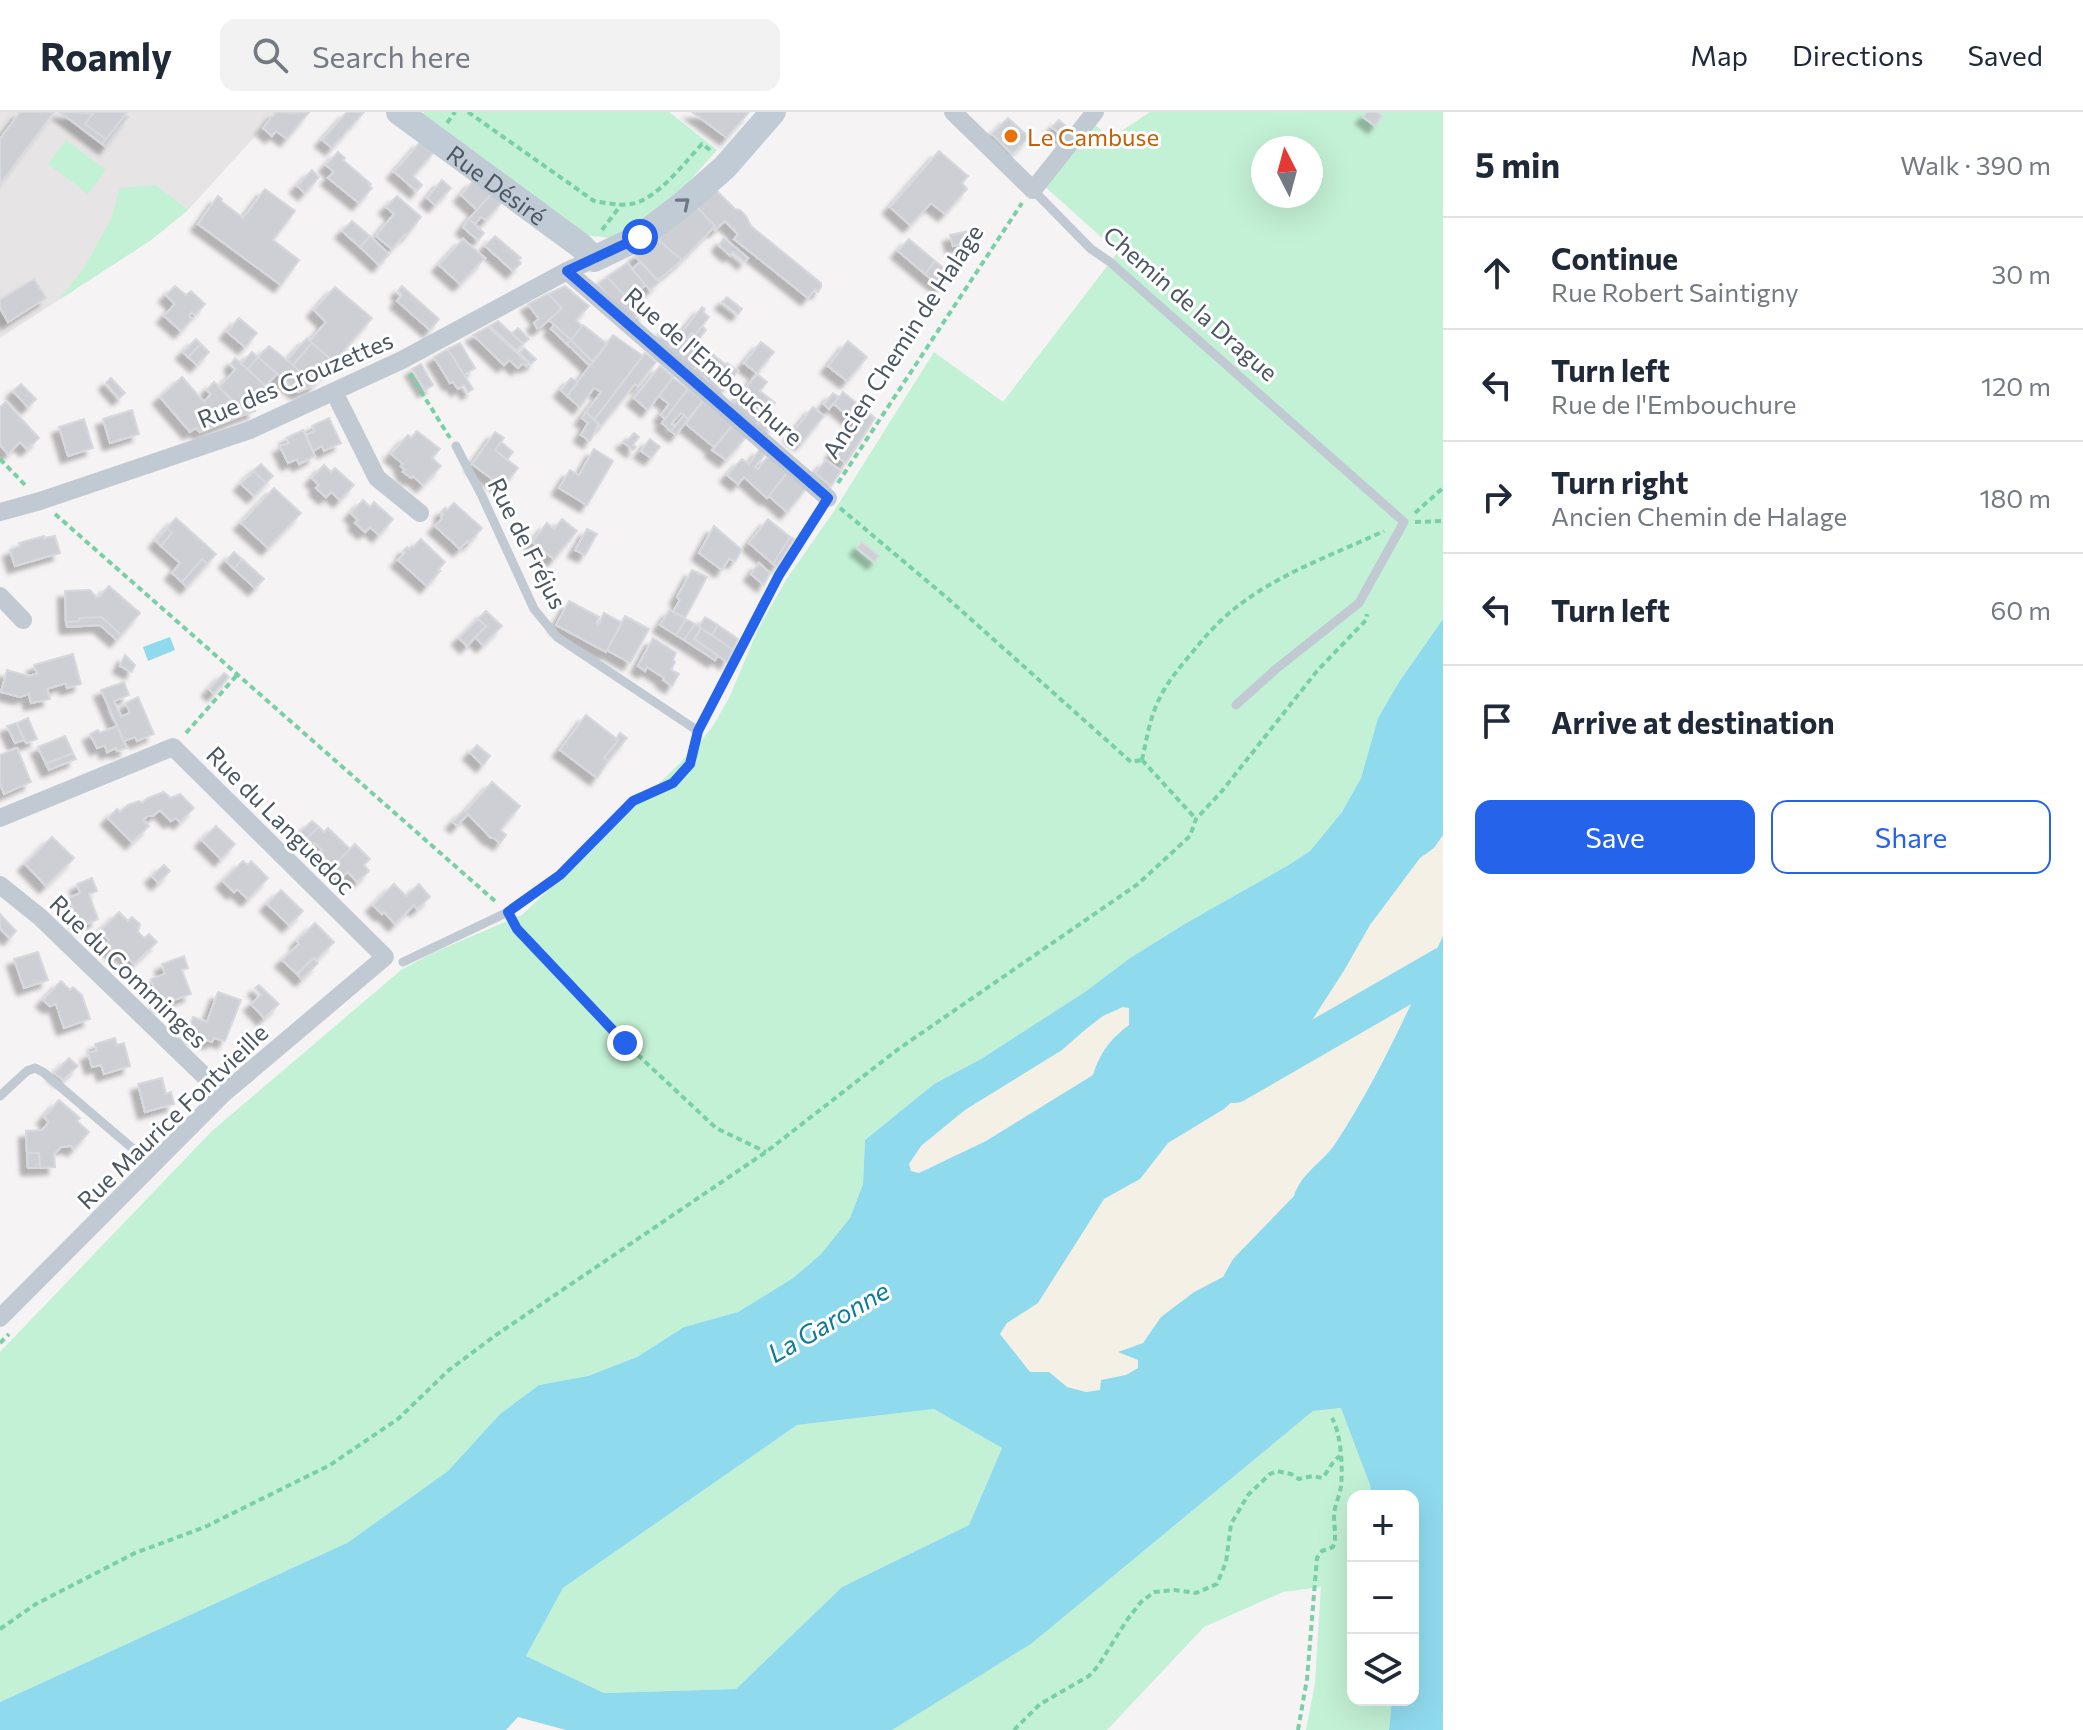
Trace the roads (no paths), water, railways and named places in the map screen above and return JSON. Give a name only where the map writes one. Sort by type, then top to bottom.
[{"type":"street","name":"Rue Désiré","points":[[399,112],[588,252]]},
{"type":"street","points":[[588,252],[640,237],[725,167],[773,112]]},
{"type":"street","name":"Chemin de la Drague","points":[[953,112],[1033,190]]},
{"type":"street","points":[[1033,190],[1095,112]]},
{"type":"street","name":"Rue des Crouzettes","points":[[0,512],[250,430],[402,360],[567,271],[588,252]]},
{"type":"street","name":"Rue de l'Embouchure","points":[[567,271],[828,498]]},
{"type":"street","points":[[334,392],[377,478],[420,513]]},
{"type":"street","points":[[0,596],[23,620]]},
{"type":"street","name":"Rue du Languedoc","points":[[0,818],[173,747],[394,960]]},
{"type":"street","name":"Rue du Comminges","points":[[0,885],[40,917],[223,1094]]},
{"type":"street","name":"Rue Maurice Fontvieille","points":[[0,1318],[223,1094],[394,960]]},
{"type":"lane","name":"Chemin de la Drague","points":[[1033,190],[1091,249],[1110,262],[1404,522],[1359,603],[1236,705]]},
{"type":"lane","name":"Rue de Fréjus","points":[[456,446],[534,609],[557,637],[698,731]]},
{"type":"lane","name":"Ancien Chemin de Halage","points":[[394,960],[508,912],[560,875],[633,801],[673,783],[690,764],[698,731],[779,575],[828,498]]},
{"type":"lane","points":[[0,1096],[27,1071],[35,1068],[152,1165]]},
{"type":"water","points":[[1443,619],[1443,835],[1434,848],[1420,858],[1370,925],[1300,1039],[1224,1109],[1168,1143],[1140,1179],[1104,1199],[1038,1303],[1007,1323],[1000,1334],[1030,1372],[1049,1372],[1067,1387],[1086,1392],[1100,1390],[1101,1380],[1126,1375],[1138,1368],[1138,1360],[1118,1352],[1143,1343],[1161,1317],[1194,1292],[1223,1277],[1233,1259],[1294,1196],[1307,1174],[1335,1144],[1379,1068],[1443,936],[1443,1730],[1389,1730],[1391,1706],[1419,1706],[1419,1490],[1371,1490],[1341,1408],[1313,1411],[1031,1644],[892,1730],[566,1730],[518,1717],[506,1730],[0,1730],[0,1702],[347,1543],[448,1471],[500,1414],[539,1385],[588,1376],[637,1357],[684,1327],[738,1312],[793,1278],[821,1254],[850,1218],[863,1184],[865,1140],[934,1084],[981,1059],[1188,922],[1310,851],[1342,812],[1361,778],[1378,718]],"holes":[[[1123,1007],[1129,1008],[1129,1025],[1106,1047],[1093,1075],[986,1141],[919,1173],[911,1171],[909,1164],[921,1146],[965,1110],[1062,1050],[1103,1016]],[[934,1409],[1002,1448],[969,1525],[842,1587],[736,1689],[604,1693],[526,1656],[563,1588],[797,1425]]]},
{"type":"water","points":[[170,637],[175,650],[148,661],[143,647]]},
{"type":"waterway","name":"La Garonne","points":[[1235,1085],[1443,965]]},
{"type":"place","name":"Le Cambuse","points":[[1011,136]]}]
